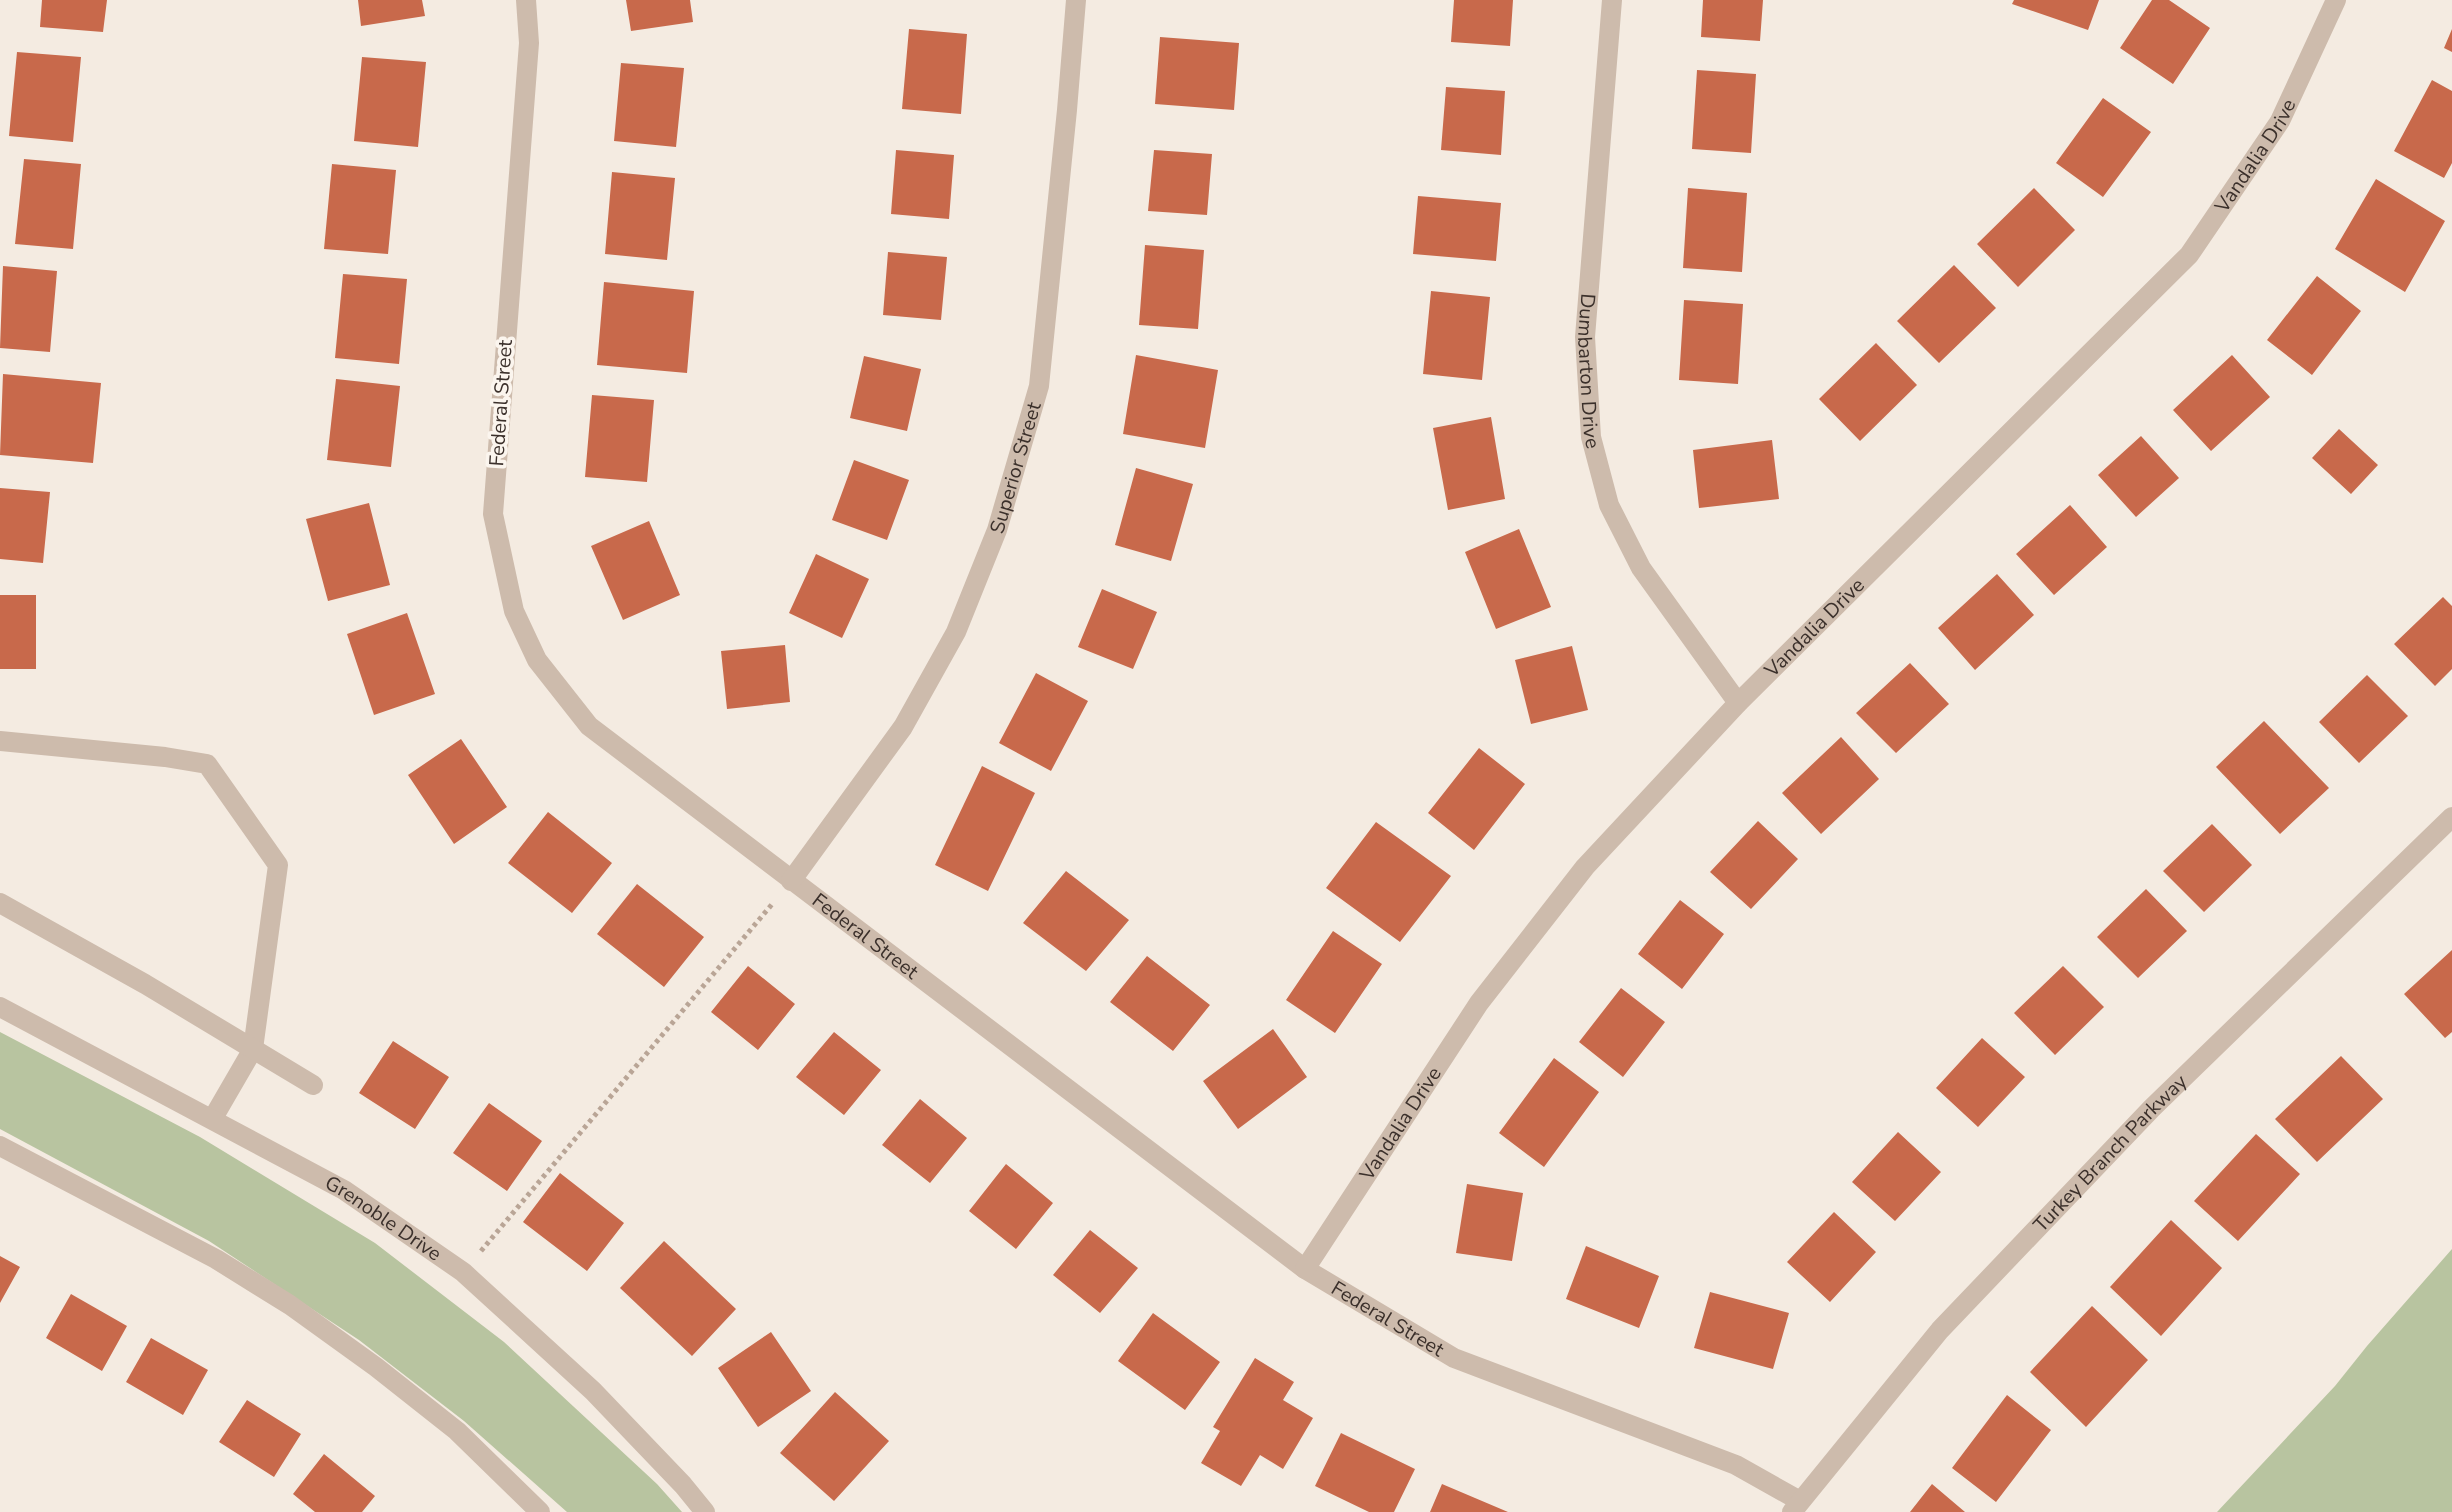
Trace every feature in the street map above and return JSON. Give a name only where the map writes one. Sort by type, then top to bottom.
[{"type":"street","name":"Federal Street","points":[[526,0],[529,43],[493,514],[514,611],[537,660],[589,726],[1305,1269],[1454,1358],[1736,1465],[1796,1506]]},
{"type":"street","name":"Superior Street","points":[[791,881],[903,727],[956,632],[997,530],[1039,386],[1076,0]]},
{"type":"street","name":"Dumbarton Drive","points":[[1612,0],[1585,337],[1591,437],[1609,505],[1641,568],[1738,703]]},
{"type":"street","name":"Vandalia Drive","points":[[1305,1269],[1479,1003],[1585,867],[1738,703],[2189,255],[2280,121],[2336,0]]},
{"type":"street","points":[[0,741],[207,764],[278,865],[253,1049],[213,1118]]},
{"type":"street","name":"Turkey Branch Parkway","points":[[1796,1506],[1940,1330],[2141,1119],[2452,817]]},
{"type":"street","points":[[0,903],[313,1085]]},
{"type":"street","name":"Grenoble Drive","points":[[0,1007],[344,1190],[463,1272],[593,1391],[705,1512]]},
{"type":"street","points":[[0,1146],[216,1259],[290,1305],[457,1431],[540,1512]]},
{"type":"path","points":[[463,1272],[791,881]]},
{"type":"green space","points":[[0,1032],[200,1137],[375,1243],[504,1342],[657,1484],[682,1512],[567,1512],[464,1421],[359,1340],[209,1241],[0,1129]]},
{"type":"green space","points":[[2452,1249],[2452,1512],[2217,1512],[2335,1386]]},
{"type":"building","points":[[42,0],[107,0],[103,32],[40,27]]},
{"type":"building","points":[[358,0],[422,0],[425,16],[361,26]]},
{"type":"building","points":[[626,0],[690,0],[693,22],[631,31]]},
{"type":"building","points":[[1454,0],[1513,0],[1510,46],[1451,42]]},
{"type":"building","points":[[1703,0],[1763,0],[1760,41],[1701,37]]},
{"type":"building","points":[[2014,0],[2099,0],[2088,30],[2012,4]]},
{"type":"building","points":[[2152,0],[2169,0],[2210,28],[2173,84],[2120,48]]},
{"type":"building","points":[[909,29],[967,34],[961,114],[902,109]]},
{"type":"building","points":[[2452,29],[2452,52],[2444,48]]},
{"type":"building","points":[[1160,37],[1239,43],[1234,110],[1155,104]]},
{"type":"building","points":[[17,52],[81,57],[73,142],[9,136]]},
{"type":"building","points":[[362,57],[426,62],[418,147],[354,141]]},
{"type":"building","points":[[621,63],[684,68],[676,147],[614,141]]},
{"type":"building","points":[[1697,70],[1756,74],[1751,153],[1692,149]]},
{"type":"building","points":[[2432,80],[2452,91],[2452,163],[2444,178],[2394,151]]},
{"type":"building","points":[[1446,87],[1505,91],[1501,155],[1441,150]]},
{"type":"building","points":[[2103,98],[2151,132],[2103,197],[2056,163]]},
{"type":"building","points":[[896,150],[954,155],[949,219],[891,214]]},
{"type":"building","points":[[1154,150],[1212,154],[1207,215],[1148,211]]},
{"type":"building","points":[[24,159],[81,164],[73,249],[15,244]]},
{"type":"building","points":[[332,164],[396,170],[388,254],[324,249]]},
{"type":"building","points":[[612,172],[675,178],[667,260],[605,254]]},
{"type":"building","points":[[2376,179],[2445,221],[2405,292],[2335,249]]},
{"type":"building","points":[[1688,188],[1747,193],[1742,272],[1683,268]]},
{"type":"building","points":[[2034,188],[2075,230],[2018,287],[1977,244]]},
{"type":"building","points":[[1418,196],[1501,203],[1496,261],[1413,254]]},
{"type":"building","points":[[1145,245],[1204,250],[1198,329],[1139,325]]},
{"type":"building","points":[[888,252],[947,257],[941,320],[883,315]]},
{"type":"building","points":[[1954,265],[1996,308],[1939,363],[1897,321]]},
{"type":"building","points":[[3,266],[57,271],[50,352],[0,348]]},
{"type":"building","points":[[343,274],[407,279],[399,364],[335,358]]},
{"type":"building","points":[[2317,276],[2361,311],[2312,375],[2267,340]]},
{"type":"building","points":[[604,282],[694,291],[687,373],[597,365]]},
{"type":"building","points":[[1431,291],[1490,297],[1482,380],[1423,374]]},
{"type":"building","points":[[1684,300],[1743,304],[1738,384],[1679,380]]},
{"type":"building","points":[[1876,343],[1917,385],[1860,441],[1819,399]]},
{"type":"building","points":[[1136,355],[1218,370],[1205,448],[1123,434]]},
{"type":"building","points":[[2232,355],[2270,397],[2211,451],[2173,410]]},
{"type":"building","points":[[864,356],[921,369],[907,431],[850,418]]},
{"type":"building","points":[[3,374],[101,383],[93,463],[0,455]]},
{"type":"building","points":[[336,379],[400,386],[391,467],[327,460]]},
{"type":"building","points":[[592,395],[654,400],[647,482],[585,477]]},
{"type":"building","points":[[1491,417],[1505,499],[1448,510],[1433,428]]},
{"type":"building","points":[[2339,429],[2378,465],[2351,494],[2312,458]]},
{"type":"building","points":[[2141,436],[2179,478],[2136,517],[2098,475]]},
{"type":"building","points":[[1772,440],[1779,499],[1699,508],[1693,450]]},
{"type":"building","points":[[854,460],[909,480],[887,540],[832,520]]},
{"type":"building","points":[[1136,468],[1193,484],[1171,561],[1115,545]]},
{"type":"building","points":[[0,488],[50,492],[43,563],[0,559]]},
{"type":"building","points":[[369,503],[390,585],[328,601],[306,519]]},
{"type":"building","points":[[2070,505],[2107,547],[2054,595],[2016,554]]},
{"type":"building","points":[[649,521],[680,595],[623,620],[591,546]]},
{"type":"building","points":[[1519,529],[1551,607],[1496,629],[1465,552]]},
{"type":"building","points":[[816,554],[869,579],[842,638],[789,613]]},
{"type":"building","points":[[1997,574],[2034,615],[1975,670],[1938,628]]},
{"type":"building","points":[[1102,589],[1157,612],[1133,669],[1078,647]]},
{"type":"building","points":[[0,595],[36,595],[36,669],[0,669]]},
{"type":"building","points":[[2443,597],[2452,606],[2452,669],[2435,686],[2394,644]]},
{"type":"building","points":[[407,613],[435,694],[374,715],[347,634]]},
{"type":"building","points":[[785,645],[790,702],[727,709],[721,651]]},
{"type":"building","points":[[1572,646],[1588,710],[1531,724],[1515,660]]},
{"type":"building","points":[[1910,663],[1949,704],[1896,753],[1856,713]]},
{"type":"building","points":[[1036,673],[1088,701],[1051,771],[999,743]]},
{"type":"building","points":[[2367,675],[2408,716],[2359,763],[2319,722]]},
{"type":"building","points":[[2264,721],[2329,788],[2280,834],[2216,767]]},
{"type":"building","points":[[1841,737],[1879,779],[1821,834],[1782,793]]},
{"type":"building","points":[[461,739],[507,807],[454,844],[408,775]]},
{"type":"building","points":[[1479,748],[1525,784],[1474,850],[1428,813]]},
{"type":"building","points":[[982,766],[1035,793],[988,891],[935,865]]},
{"type":"building","points":[[548,812],[612,863],[572,913],[508,863]]},
{"type":"building","points":[[1758,821],[1798,859],[1751,909],[1710,872]]},
{"type":"building","points":[[1376,822],[1451,876],[1400,942],[1326,888]]},
{"type":"building","points":[[2212,824],[2252,865],[2204,912],[2163,871]]},
{"type":"building","points":[[1066,871],[1129,920],[1086,971],[1023,923]]},
{"type":"building","points":[[637,884],[704,937],[664,987],[597,934]]},
{"type":"building","points":[[2146,889],[2187,931],[2138,978],[2097,937]]},
{"type":"building","points":[[1680,900],[1724,934],[1682,989],[1638,954]]},
{"type":"building","points":[[1333,931],[1382,964],[1335,1033],[1286,1000]]},
{"type":"building","points":[[2452,950],[2452,1032],[2445,1038],[2404,994]]},
{"type":"building","points":[[1147,956],[1210,1005],[1173,1051],[1110,1002]]},
{"type":"building","points":[[748,966],[795,1004],[758,1050],[711,1012]]},
{"type":"building","points":[[2063,966],[2104,1007],[2055,1055],[2014,1013]]},
{"type":"building","points":[[1621,988],[1665,1022],[1623,1077],[1579,1042]]},
{"type":"building","points":[[1273,1029],[1307,1077],[1238,1129],[1203,1081]]},
{"type":"building","points":[[834,1032],[881,1070],[844,1115],[796,1077]]},
{"type":"building","points":[[1982,1038],[2025,1077],[1978,1127],[1936,1088]]},
{"type":"building","points":[[393,1041],[449,1077],[415,1129],[359,1093]]},
{"type":"building","points":[[2341,1056],[2383,1099],[2317,1162],[2275,1119]]},
{"type":"building","points":[[1554,1058],[1599,1092],[1544,1167],[1499,1133]]},
{"type":"building","points":[[920,1099],[967,1138],[930,1183],[882,1145]]},
{"type":"building","points":[[489,1103],[542,1141],[507,1191],[453,1153]]},
{"type":"building","points":[[1898,1132],[1941,1172],[1895,1221],[1852,1182]]},
{"type":"building","points":[[2256,1134],[2300,1174],[2238,1241],[2194,1201]]},
{"type":"building","points":[[1006,1164],[1053,1203],[1016,1249],[969,1211]]},
{"type":"building","points":[[560,1173],[624,1223],[587,1271],[523,1222]]},
{"type":"building","points":[[1467,1184],[1523,1193],[1512,1261],[1456,1253]]},
{"type":"building","points":[[1834,1212],[1876,1252],[1830,1302],[1787,1262]]},
{"type":"building","points":[[2171,1220],[2222,1268],[2161,1336],[2110,1287]]},
{"type":"building","points":[[1090,1230],[1138,1268],[1100,1313],[1053,1275]]},
{"type":"building","points":[[664,1241],[736,1309],[692,1356],[620,1288]]},
{"type":"building","points":[[1586,1246],[1659,1276],[1639,1328],[1566,1299]]},
{"type":"building","points":[[0,1256],[20,1267],[0,1303]]},
{"type":"building","points":[[1710,1292],[1789,1313],[1773,1369],[1694,1348]]},
{"type":"building","points":[[71,1294],[127,1326],[102,1371],[46,1338]]},
{"type":"building","points":[[2092,1306],[2148,1360],[2086,1427],[2030,1372]]},
{"type":"building","points":[[1153,1313],[1220,1362],[1185,1410],[1118,1361]]},
{"type":"building","points":[[771,1332],[811,1391],[758,1427],[718,1368]]},
{"type":"building","points":[[151,1338],[208,1370],[183,1415],[126,1382]]},
{"type":"building","points":[[1255,1358],[1294,1382],[1283,1400],[1313,1418],[1283,1469],[1260,1455],[1241,1486],[1201,1463],[1220,1431],[1213,1427]]},
{"type":"building","points":[[835,1392],[889,1441],[834,1501],[780,1453]]},
{"type":"building","points":[[2007,1395],[2051,1430],[1996,1502],[1952,1468]]},
{"type":"building","points":[[247,1400],[301,1434],[274,1477],[219,1442]]},
{"type":"building","points":[[1341,1433],[1415,1469],[1394,1512],[1369,1512],[1315,1486]]},
{"type":"building","points":[[324,1454],[375,1496],[362,1512],[315,1512],[293,1494]]},
{"type":"building","points":[[1442,1484],[1508,1512],[1430,1512]]},
{"type":"building","points":[[1932,1484],[1965,1512],[1910,1512]]}]
